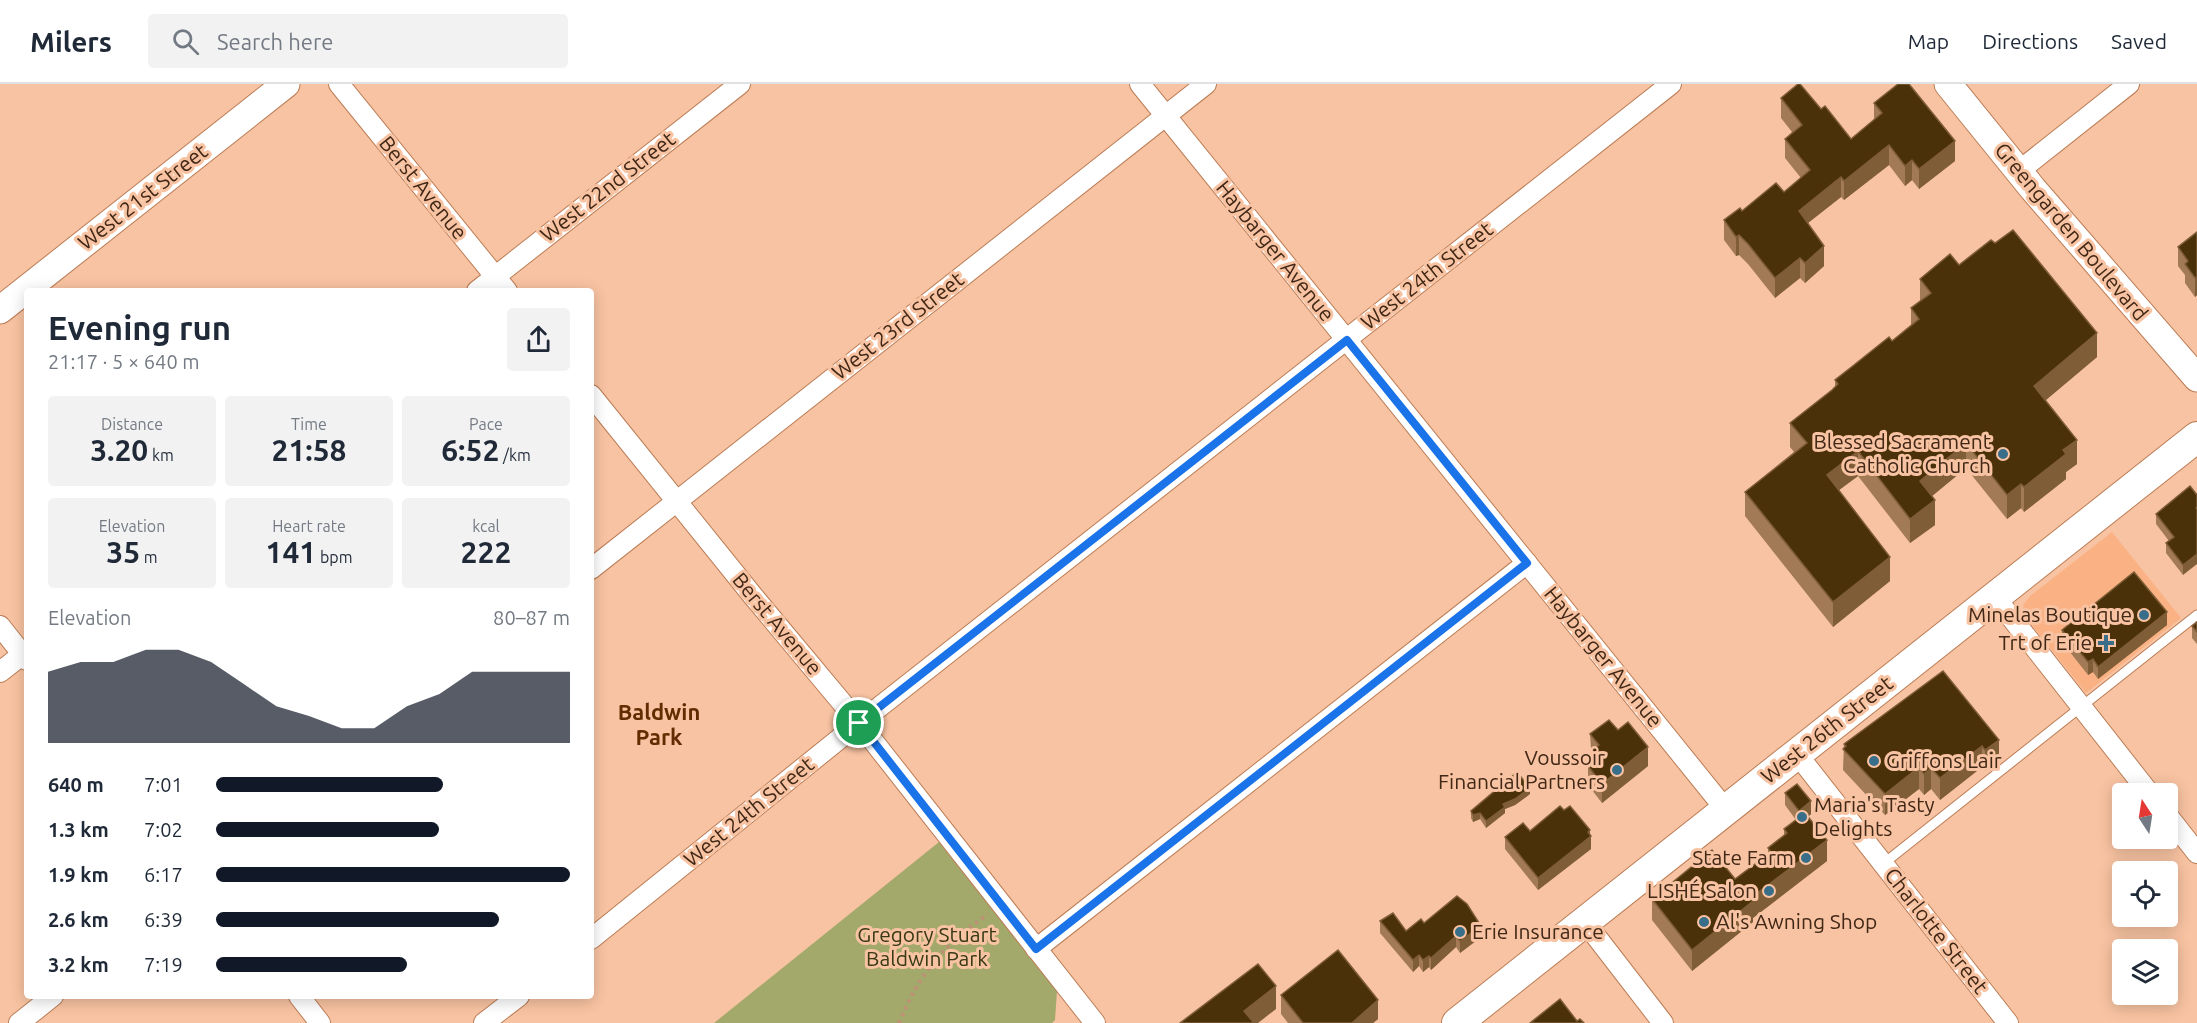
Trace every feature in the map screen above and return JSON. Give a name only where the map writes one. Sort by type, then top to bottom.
[{"type":"main road","name":"West 26th Street","points":[[1458,1023],[2197,437]]},
{"type":"street","name":"West 21st Street","points":[[28,288],[286,84]]},
{"type":"street","name":"Berst Avenue","points":[[339,84],[501,284]]},
{"type":"street","name":"West 22nd Street","points":[[501,284],[740,84]]},
{"type":"street","name":"Haybarger Avenue","points":[[1140,84],[1726,810]]},
{"type":"street","name":"West 23rd Street","points":[[594,567],[1206,84]]},
{"type":"street","name":"West 24th Street","points":[[594,937],[859,723],[1671,84]]},
{"type":"street","name":"Greengarden Boulevard","points":[[1948,84],[2019,171],[2197,378]]},
{"type":"street","points":[[2019,171],[2129,84]]},
{"type":"street","name":"West 21st Street","points":[[0,310],[24,291]]},
{"type":"street","name":"Berst Avenue","points":[[594,399],[859,723],[1095,1023]]},
{"type":"street","points":[[1036,949],[1527,563]]},
{"type":"street","points":[[1995,597],[2141,783]]},
{"type":"street","points":[[0,626],[24,654]]},
{"type":"street","points":[[0,672],[24,656]]},
{"type":"street","name":"Charlotte Street","points":[[1797,754],[2008,1023]]},
{"type":"street","points":[[2178,829],[2197,853]]},
{"type":"street","points":[[1585,922],[1663,1023]]},
{"type":"street","points":[[19,1023],[49,999]]},
{"type":"street","points":[[301,999],[321,1023]]},
{"type":"street","points":[[484,1023],[515,999]]},
{"type":"lane","points":[[1883,864],[2197,615]]},
{"type":"path","points":[[899,1023],[912,991],[936,957],[956,938],[1001,904]]},
{"type":"shaded area","points":[[2112,532],[2181,618],[2086,693],[2024,615],[2023,605],[2030,596]]},
{"type":"green space","name":"Gregory Stuart Baldwin Park","points":[[939,842],[1057,991],[1055,1020],[1052,1023],[714,1023]]},
{"type":"building","points":[[1798,84],[1821,109],[1825,106],[1851,139],[1882,113],[1874,103],[1898,84],[1909,84],[1955,141],[1919,169],[1912,160],[1905,166],[1889,145],[1844,181],[1841,177],[1799,211],[1824,246],[1805,263],[1800,258],[1775,278],[1748,244],[1739,235],[1736,237],[1724,220],[1740,208],[1742,211],[1776,183],[1784,192],[1810,170],[1785,139],[1802,125],[1781,98]]},
{"type":"building","points":[[2013,230],[2097,333],[2034,386],[2077,440],[2063,450],[2066,454],[2024,487],[2021,484],[2007,495],[1966,443],[1920,481],[1935,500],[1910,519],[1858,451],[1827,475],[1890,557],[1833,602],[1745,492],[1807,443],[1790,423],[1832,390],[1838,384],[1835,380],[1889,337],[1892,341],[1919,319],[1911,308],[1931,293],[1920,279],[1950,254],[1959,265],[1991,240],[1995,243]]},
{"type":"building","points":[[2197,232],[2197,277],[2195,278],[2185,264],[2188,261],[2178,247]]},
{"type":"building","points":[[2190,486],[2197,495],[2197,554],[2183,565],[2166,543],[2174,537],[2156,514]]},
{"type":"building","points":[[2134,572],[2167,612],[2098,667],[2093,659],[2088,662],[2062,630]]},
{"type":"building","points":[[2197,622],[2197,632],[2192,626]]},
{"type":"building","points":[[1943,671],[1999,740],[1985,750],[1982,746],[1940,778],[1931,768],[1924,774],[1919,767],[1885,794],[1843,749],[1846,746],[1844,744]]},
{"type":"building","points":[[1609,720],[1618,730],[1628,722],[1648,747],[1602,784],[1588,766],[1597,758],[1592,751],[1599,745],[1590,734]]},
{"type":"building","points":[[1517,772],[1530,788],[1515,799],[1503,804],[1505,807],[1486,821],[1480,813],[1473,815],[1471,811]]},
{"type":"building","points":[[1797,784],[1811,801],[1799,811],[1785,793]]},
{"type":"building","points":[[1560,806],[1564,810],[1570,806],[1590,830],[1588,832],[1591,836],[1538,878],[1505,837],[1523,823],[1530,831]]},
{"type":"building","points":[[1805,813],[1827,840],[1751,898],[1753,901],[1692,950],[1652,899],[1712,850],[1735,879],[1771,852],[1768,848],[1787,833],[1784,829]]},
{"type":"building","points":[[1457,896],[1467,904],[1481,926],[1460,941],[1456,936],[1431,958],[1429,956],[1423,960],[1419,955],[1413,960],[1380,921],[1393,913],[1406,931],[1421,919],[1424,923]]},
{"type":"building","points":[[1338,950],[1378,1000],[1352,1023],[1303,1023],[1281,995]]},
{"type":"building","points":[[1258,964],[1276,986],[1244,1011],[1254,1023],[1180,1023]]},
{"type":"building","points":[[1560,999],[1577,1021],[1580,1019],[1584,1023],[1530,1023]]},
{"type":"place","name":"Blessed Sacrament Catholic Church","points":[[2003,454]]},
{"type":"place","name":"Minelas Boutique","points":[[2144,615]]},
{"type":"place","name":"Trt of Erie","points":[[2106,643]]},
{"type":"place","name":"Griffons Lair","points":[[1874,761]]},
{"type":"place","name":"Voussoir Financial Partners","points":[[1617,770]]},
{"type":"place","name":"Maria's Tasty Delights","points":[[1802,817]]},
{"type":"place","name":"State Farm","points":[[1806,858]]},
{"type":"place","name":"LISHÉ Salon","points":[[1769,891]]},
{"type":"place","name":"Al's Awning Shop","points":[[1704,922]]},
{"type":"place","name":"Erie Insurance","points":[[1460,932]]},
{"type":"district","name":"Baldwin Park","points":[[659,724]]},
{"type":"route","points":[[1347,340],[1527,563],[1036,949],[859,723],[1347,340]]}]
